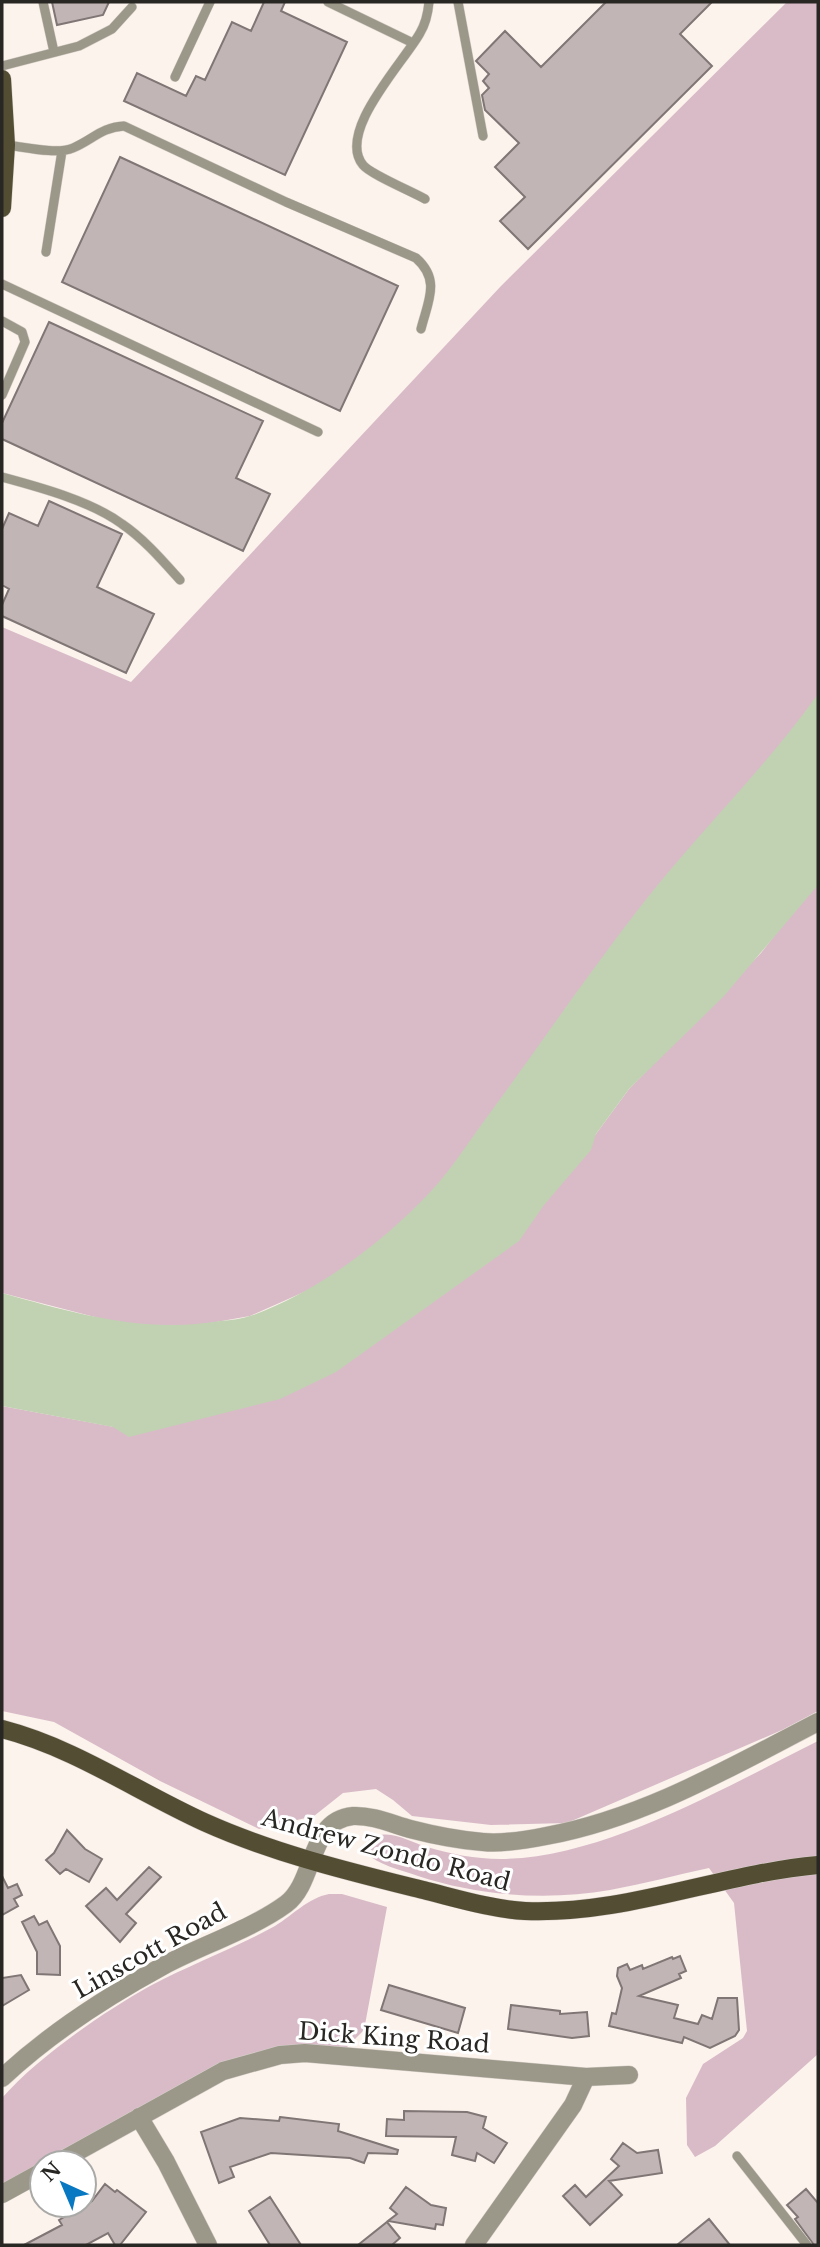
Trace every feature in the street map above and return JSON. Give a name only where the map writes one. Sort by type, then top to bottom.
[{"type":"main road","points":[[2,79],[6,145],[2,200]]},
{"type":"main road","name":"Andrew Zondo Road","points":[[2,1729],[73,1754],[203,1822],[311,1861],[490,1906],[523,1911],[610,1907],[769,1871],[818,1865]]},
{"type":"street","name":"Linscott Road","points":[[2,2078],[59,2031],[114,1994],[286,1904],[302,1885],[321,1836],[335,1823],[352,1816],[381,1820],[450,1838],[485,1842],[523,1840],[572,1831],[626,1814],[704,1782],[818,1721]]},
{"type":"street","name":"Dick King Road","points":[[82,2149],[223,2071],[280,2055],[305,2053],[586,2077],[629,2075]]},
{"type":"street","points":[[474,2245],[573,2105],[586,2077]]},
{"type":"street","points":[[139,2117],[166,2162],[208,2245]]},
{"type":"street","points":[[2,2194],[28,2180]]},
{"type":"lane","points":[[43,2],[54,52]]},
{"type":"lane","points":[[175,77],[210,2]]},
{"type":"lane","points":[[328,2],[413,43]]},
{"type":"lane","points":[[425,199],[364,167],[356,151],[357,134],[367,111],[421,31],[429,2]]},
{"type":"lane","points":[[458,2],[483,136]]},
{"type":"lane","points":[[2,66],[79,46],[112,29],[132,7]]},
{"type":"lane","points":[[6,145],[62,151],[72,149],[102,131],[124,126],[286,202],[416,258],[430,275],[432,284],[421,329]]},
{"type":"lane","points":[[46,252],[62,151]]},
{"type":"lane","points":[[2,284],[318,432]]},
{"type":"lane","points":[[2,321],[22,332],[25,342],[2,395]]},
{"type":"lane","points":[[2,477],[79,502],[120,522],[150,547],[180,580]]},
{"type":"lane","points":[[737,2157],[807,2245]]},
{"type":"shaded area","points":[[787,2],[818,2],[818,708],[551,1051],[402,1229],[331,1280],[250,1316],[177,1329],[118,1323],[2,1293],[2,627],[131,682],[501,286]]},
{"type":"shaded area","points":[[818,694],[818,885],[724,996],[629,1089],[596,1134],[591,1150],[544,1205],[519,1241],[336,1372],[280,1399],[129,1437],[113,1427],[2,1406],[2,1293],[83,1314],[137,1323],[192,1324],[236,1319],[278,1305],[302,1292],[350,1262],[394,1227],[448,1171],[637,911],[775,750]]},
{"type":"shaded area","points":[[818,879],[818,1711],[782,1730],[567,1823],[491,1825],[412,1816],[376,1789],[343,1793],[314,1816],[259,1829],[160,1781],[54,1722],[2,1711],[2,1406],[125,1429],[571,1168],[629,1089],[761,953]]},
{"type":"shaded area","points":[[818,1741],[818,2054],[715,2146],[695,2157],[687,2145],[686,2098],[703,2064],[743,2038],[747,2031],[734,1903],[709,1868],[622,1888],[586,1893],[513,1895],[441,1883],[390,1867],[365,1852],[367,1842],[371,1838],[386,1834],[445,1852],[491,1859],[540,1856],[580,1847],[664,1817]]},
{"type":"shaded area","points":[[342,1894],[387,1907],[364,2030],[345,2049],[272,2049],[241,2057],[207,2072],[67,2149],[28,2149],[28,2171],[2,2185],[2,2098],[34,2067],[92,2022],[131,1997],[260,1934],[321,1896]]},
{"type":"building","points":[[52,2],[109,2],[103,15],[57,25]]},
{"type":"building","points":[[264,2],[285,2],[281,11],[347,42],[285,175],[124,101],[137,73],[186,96],[196,76],[205,80],[232,22],[251,31]]},
{"type":"building","points":[[606,2],[712,2],[680,34],[712,66],[528,249],[500,221],[525,197],[495,167],[519,143],[485,110],[482,95],[489,88],[483,81],[489,74],[476,61],[505,31],[541,67]]},
{"type":"building","points":[[120,157],[398,286],[340,411],[62,282]]},
{"type":"building","points":[[49,322],[263,421],[236,478],[270,494],[243,551],[2,439],[2,423]]},
{"type":"building","points":[[49,501],[122,534],[97,587],[154,614],[126,673],[2,616],[2,605],[9,589],[2,585],[2,529],[9,513],[38,526]]},
{"type":"building","points":[[67,1830],[85,1849],[102,1859],[89,1882],[66,1869],[60,1874],[46,1860],[54,1853]]},
{"type":"building","points":[[149,1867],[161,1877],[126,1914],[136,1923],[120,1942],[86,1906],[106,1888],[117,1900]]},
{"type":"building","points":[[2,1876],[8,1888],[17,1884],[22,1895],[14,1899],[18,1906],[2,1915]]},
{"type":"building","points":[[34,1916],[39,1925],[47,1921],[60,1946],[60,1975],[37,1974],[37,1952],[22,1922]]},
{"type":"building","points":[[680,1956],[686,1971],[679,1974],[681,1978],[639,1996],[678,2005],[674,2018],[698,2024],[702,2015],[712,2019],[718,1998],[737,1998],[739,2030],[735,2036],[710,2048],[684,2037],[682,2043],[609,2026],[612,2013],[616,2014],[622,1988],[617,1976],[618,1968],[627,1964],[630,1970],[642,1965],[643,1969]]},
{"type":"building","points":[[21,1975],[29,1990],[2,2006],[2,1978]]},
{"type":"building","points":[[389,1985],[465,2008],[458,2033],[381,2010]]},
{"type":"building","points":[[511,2005],[560,2011],[560,2014],[587,2012],[589,2036],[572,2038],[508,2029]]},
{"type":"building","points":[[404,2111],[467,2112],[486,2117],[483,2128],[507,2143],[494,2163],[477,2153],[475,2161],[452,2155],[456,2137],[386,2136],[387,2119],[404,2120]]},
{"type":"building","points":[[280,2117],[339,2124],[338,2131],[398,2150],[397,2154],[368,2153],[364,2163],[350,2158],[271,2153],[230,2167],[234,2177],[219,2183],[201,2132],[240,2118],[279,2121]]},
{"type":"building","points":[[623,2143],[637,2153],[658,2150],[662,2173],[609,2181],[622,2195],[590,2225],[563,2196],[575,2185],[586,2197],[619,2166],[611,2159]]},
{"type":"building","points":[[105,2184],[146,2212],[120,2245],[115,2245],[108,2233],[86,2245],[24,2245],[62,2225],[61,2219],[98,2219],[98,2193]]},
{"type":"building","points":[[406,2187],[431,2205],[446,2208],[443,2225],[436,2224],[435,2229],[388,2221],[397,2214],[390,2208]]},
{"type":"building","points":[[806,2189],[818,2203],[818,2245],[814,2245],[795,2219],[798,2217],[787,2205]]},
{"type":"building","points":[[270,2197],[301,2245],[270,2245],[249,2211]]},
{"type":"building","points":[[709,2219],[730,2245],[677,2245]]},
{"type":"building","points":[[387,2222],[400,2238],[392,2245],[358,2245]]}]
